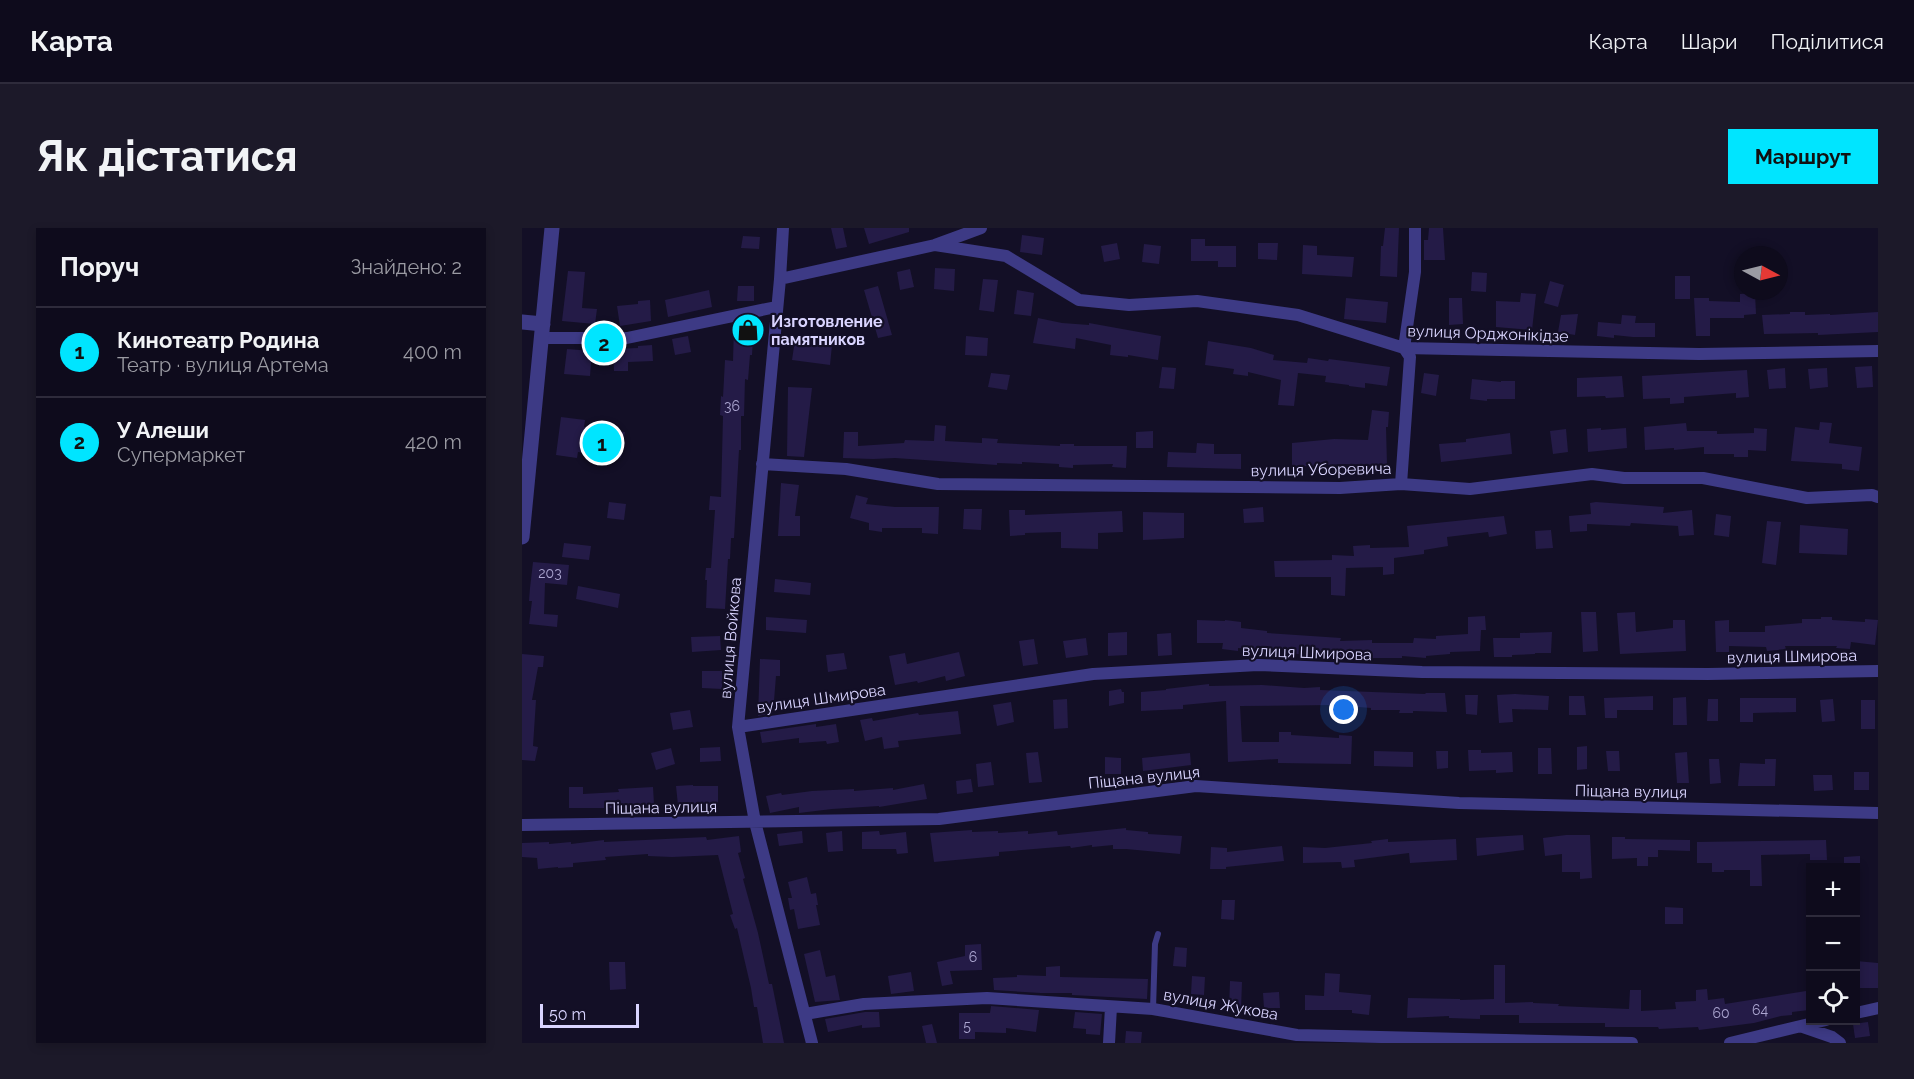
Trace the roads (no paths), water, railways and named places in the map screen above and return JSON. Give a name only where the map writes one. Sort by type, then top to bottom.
[{"type":"street","points":[[522,537],[552,228]]},
{"type":"street","name":"вулиця Войкова","points":[[783,228],[738,726],[755,822],[812,1043]]},
{"type":"street","points":[[780,279],[935,245],[981,228]]},
{"type":"street","points":[[1401,484],[1410,357],[1404,348],[1415,272],[1415,228]]},
{"type":"street","name":"вулиця Орджонікідзе","points":[[935,245],[1005,256],[1079,300],[1129,305],[1197,301],[1298,315],[1404,348],[1699,354],[1878,351]]},
{"type":"street","points":[[522,322],[543,331],[627,338],[776,307]]},
{"type":"street","name":"вулиця Уборевича","points":[[762,464],[846,469],[938,484],[1328,488],[1401,484],[1470,489],[1592,474],[1624,478],[1703,478],[1807,498],[1872,495],[1878,497]]},
{"type":"street","name":"вулиця Шмирова","points":[[738,726],[1093,674],[1258,665],[1434,672],[1708,674],[1878,671]]},
{"type":"street","name":"Піщана вулиця","points":[[522,825],[939,819],[1196,786],[1459,803],[1878,813]]},
{"type":"street","name":"вулиця Жукова","points":[[805,1014],[864,1004],[987,998],[1153,1009],[1297,1035],[1632,1043]]},
{"type":"street","points":[[1109,1043],[1111,1007]]},
{"type":"street","points":[[1860,1012],[1878,1008]]},
{"type":"street","points":[[1730,1043],[1806,1025]]},
{"type":"street","points":[[1802,1026],[1832,1037],[1840,1043]]},
{"type":"lane","points":[[1153,1009],[1155,944],[1158,934]]},
{"type":"place","name":"Изготовление памятников","points":[[748,330]]},
{"type":"place","name":"У Алеши","points":[[604,343]]},
{"type":"place","name":"Кинотеатр Родина","points":[[602,443]]}]
